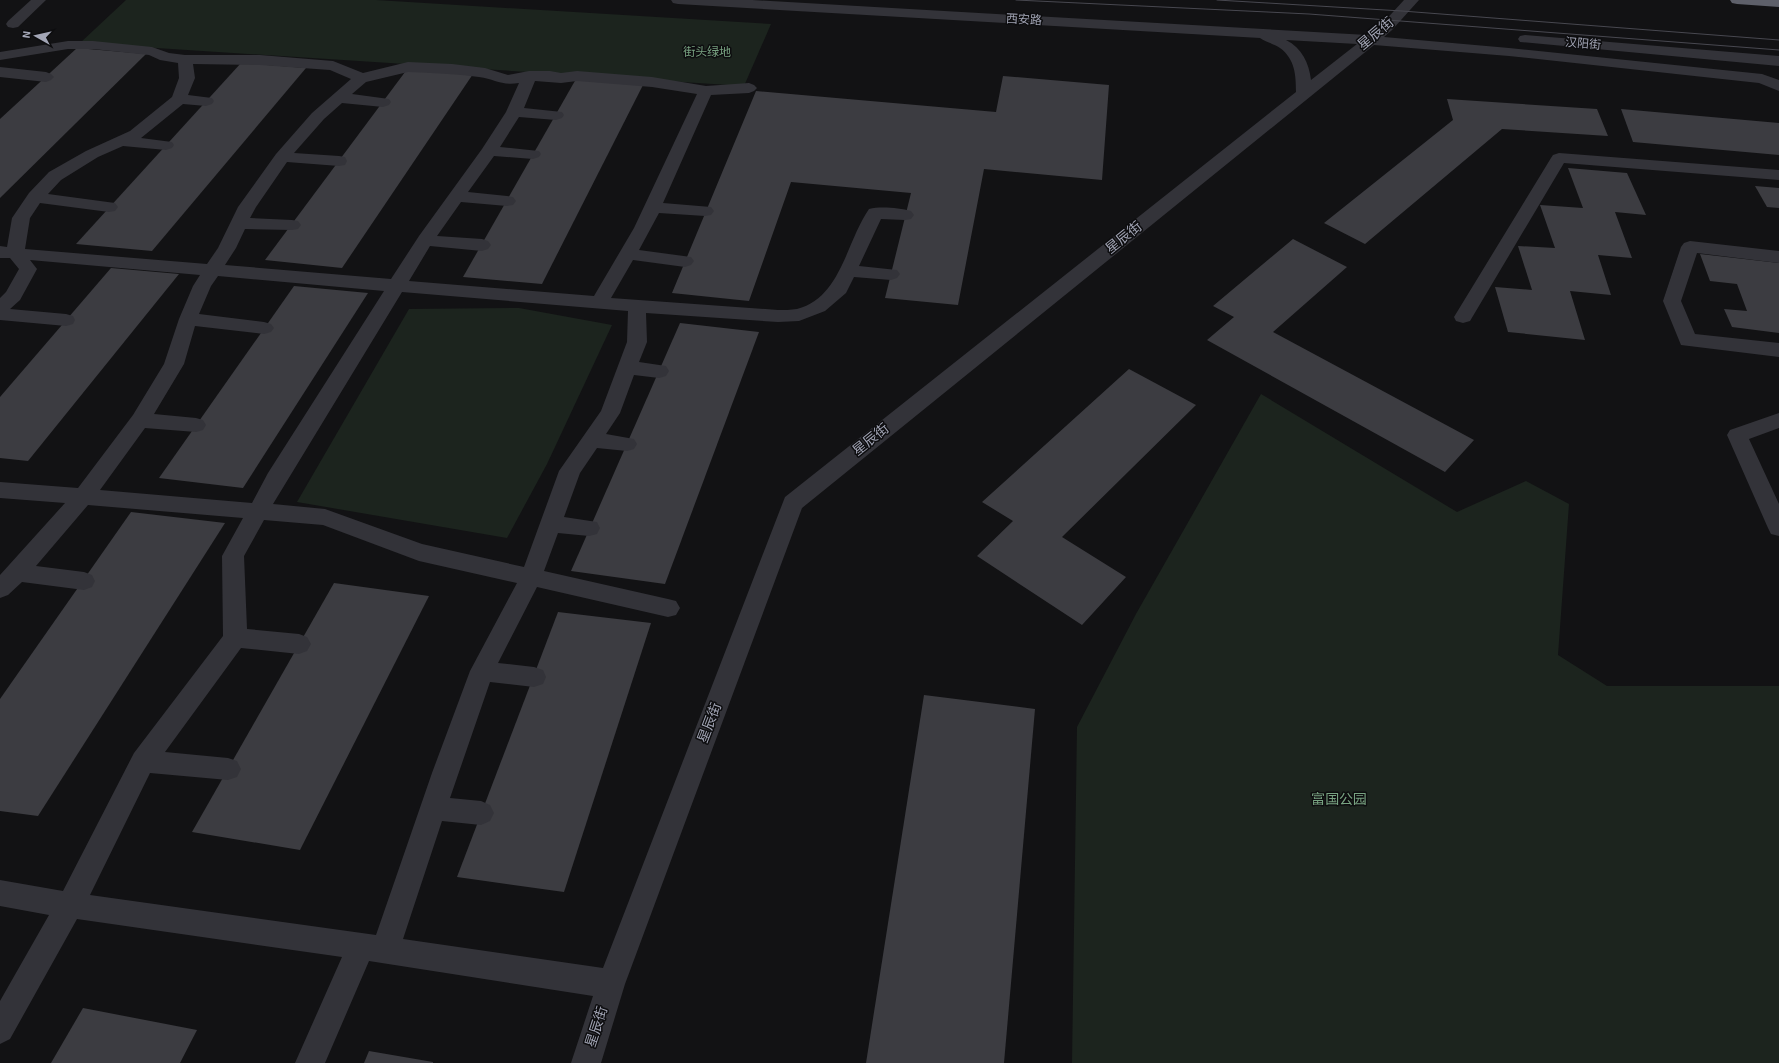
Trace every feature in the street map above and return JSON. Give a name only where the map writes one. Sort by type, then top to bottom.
[{"type":"highway","points":[[1737,0],[1779,3]]},
{"type":"street","points":[[0,34],[7,23],[39,0]]},
{"type":"street","name":"西安路","points":[[678,0],[1370,40],[1509,52],[1762,80],[1779,86]]},
{"type":"street","name":"星辰街","points":[[586,1063],[611,984],[793,504],[1370,40],[1395,28],[1412,0]]},
{"type":"street","points":[[1258,33],[1277,39],[1290,47],[1300,61],[1304,76],[1304,94]]},
{"type":"street","name":"汉阳街","points":[[1512,38],[1779,61]]},
{"type":"street","points":[[0,56],[68,45],[93,45],[152,51],[166,57],[185,60],[260,60],[332,66],[361,78]]},
{"type":"street","points":[[8,252],[21,218],[35,197],[55,176],[92,154],[136,134],[179,99],[187,78],[185,60]]},
{"type":"street","points":[[0,589],[17,572],[83,497],[140,420],[174,364],[188,319],[202,286],[227,248],[247,207],[282,157],[318,116],[361,78],[408,67],[452,69],[486,73],[508,80],[529,76],[550,76],[561,78],[577,76],[652,82],[706,91],[749,88]]},
{"type":"street","points":[[0,72],[46,77]]},
{"type":"street","points":[[0,1029],[70,905],[143,761],[235,638],[233,556],[280,472],[425,240],[489,151],[514,112],[529,76]]},
{"type":"street","points":[[599,303],[628,254],[653,207],[696,107],[706,91]]},
{"type":"street","points":[[339,98],[383,102]]},
{"type":"street","points":[[179,99],[206,101]]},
{"type":"street","points":[[514,112],[556,115]]},
{"type":"street","points":[[120,141],[166,145]]},
{"type":"street","points":[[489,151],[533,154]]},
{"type":"street","points":[[282,157],[339,161]]},
{"type":"street","points":[[1463,317],[1559,158],[1779,175]]},
{"type":"street","points":[[456,196],[507,201]]},
{"type":"street","points":[[35,197],[109,207]]},
{"type":"street","points":[[653,207],[705,211]]},
{"type":"street","points":[[8,252],[599,303],[778,316],[799,315],[818,307],[839,289],[875,213],[905,215]]},
{"type":"street","points":[[239,223],[292,225]]},
{"type":"street","points":[[425,240],[482,245]]},
{"type":"street","points":[[1779,257],[1690,247],[1672,300],[1688,340],[1779,350]]},
{"type":"street","points":[[0,308],[13,296],[28,269],[8,252]]},
{"type":"street","points":[[628,254],[685,261]]},
{"type":"street","points":[[847,270],[891,274]]},
{"type":"street","points":[[310,1063],[373,948],[433,808],[482,671],[531,577],[570,471],[610,413],[637,342],[637,306]]},
{"type":"street","points":[[0,314],[66,320]]},
{"type":"street","points":[[188,319],[264,328]]},
{"type":"street","points":[[628,367],[659,371]]},
{"type":"street","points":[[140,420],[196,425]]},
{"type":"street","points":[[1779,420],[1737,435],[1779,528]]},
{"type":"street","points":[[591,440],[627,444]]},
{"type":"street","points":[[0,490],[325,517],[419,552],[668,608]]},
{"type":"street","points":[[551,524],[589,528]]},
{"type":"street","points":[[17,572],[84,580]]},
{"type":"street","points":[[235,638],[299,644]]},
{"type":"street","points":[[482,671],[534,676]]},
{"type":"street","points":[[143,761],[228,769]]},
{"type":"street","points":[[433,808],[481,813]]},
{"type":"street","points":[[0,893],[70,905],[373,948],[611,984]]},
{"type":"green space","name":"街头绿地","points":[[126,0],[376,0],[771,24],[744,86],[80,43]]},
{"type":"green space","points":[[519,308],[612,325],[547,464],[507,538],[297,502],[409,309]]},
{"type":"green space","name":"富国公园","points":[[1261,394],[1457,512],[1526,481],[1569,504],[1558,655],[1607,686],[1779,686],[1779,1063],[1072,1063],[1077,727],[1136,614]]},
{"type":"building","points":[[77,48],[146,54],[0,198],[0,119]]},
{"type":"building","points":[[241,63],[306,68],[152,251],[76,244]]},
{"type":"building","points":[[408,68],[473,74],[342,268],[265,260]]},
{"type":"building","points":[[1003,76],[1109,85],[1102,180],[984,169],[958,305],[885,298],[911,193],[791,182],[749,301],[672,293],[756,91],[996,112]]},
{"type":"building","points":[[576,79],[643,85],[542,284],[463,277]]},
{"type":"building","points":[[1447,99],[1597,109],[1608,136],[1502,129],[1365,244],[1324,223],[1453,120]]},
{"type":"building","points":[[1621,109],[1779,123],[1779,155],[1633,142]]},
{"type":"building","points":[[1568,168],[1627,173],[1646,215],[1615,212],[1632,258],[1598,255],[1611,295],[1570,291],[1585,340],[1508,332],[1495,287],[1532,290],[1518,246],[1555,248],[1540,205],[1583,208]]},
{"type":"building","points":[[1755,186],[1779,188],[1779,208],[1767,207]]},
{"type":"building","points":[[1293,239],[1347,267],[1273,332],[1474,440],[1445,472],[1207,340],[1234,317],[1213,306]]},
{"type":"building","points":[[1700,254],[1779,263],[1779,333],[1732,327],[1724,309],[1747,311],[1737,284],[1710,281]]},
{"type":"building","points":[[111,268],[179,274],[28,461],[0,458],[0,397]]},
{"type":"building","points":[[294,286],[368,293],[243,488],[159,478]]},
{"type":"building","points":[[680,323],[759,332],[665,584],[571,571]]},
{"type":"building","points":[[1129,369],[1196,405],[1062,537],[1126,577],[1082,625],[977,556],[1013,521],[982,502]]},
{"type":"building","points":[[131,512],[225,523],[38,816],[0,811],[0,699]]},
{"type":"building","points":[[334,583],[429,596],[300,850],[192,832]]},
{"type":"building","points":[[558,612],[651,623],[564,892],[457,877]]},
{"type":"building","points":[[924,695],[1035,709],[1004,1063],[866,1063]]},
{"type":"building","points":[[83,1008],[197,1030],[180,1063],[51,1063]]},
{"type":"building","points":[[369,1051],[433,1062],[433,1063],[364,1063]]},
{"type":"tram line","points":[[1016,0],[1309,14],[1779,50]]},
{"type":"tram line","points":[[1217,0],[1402,11],[1779,40]]}]
